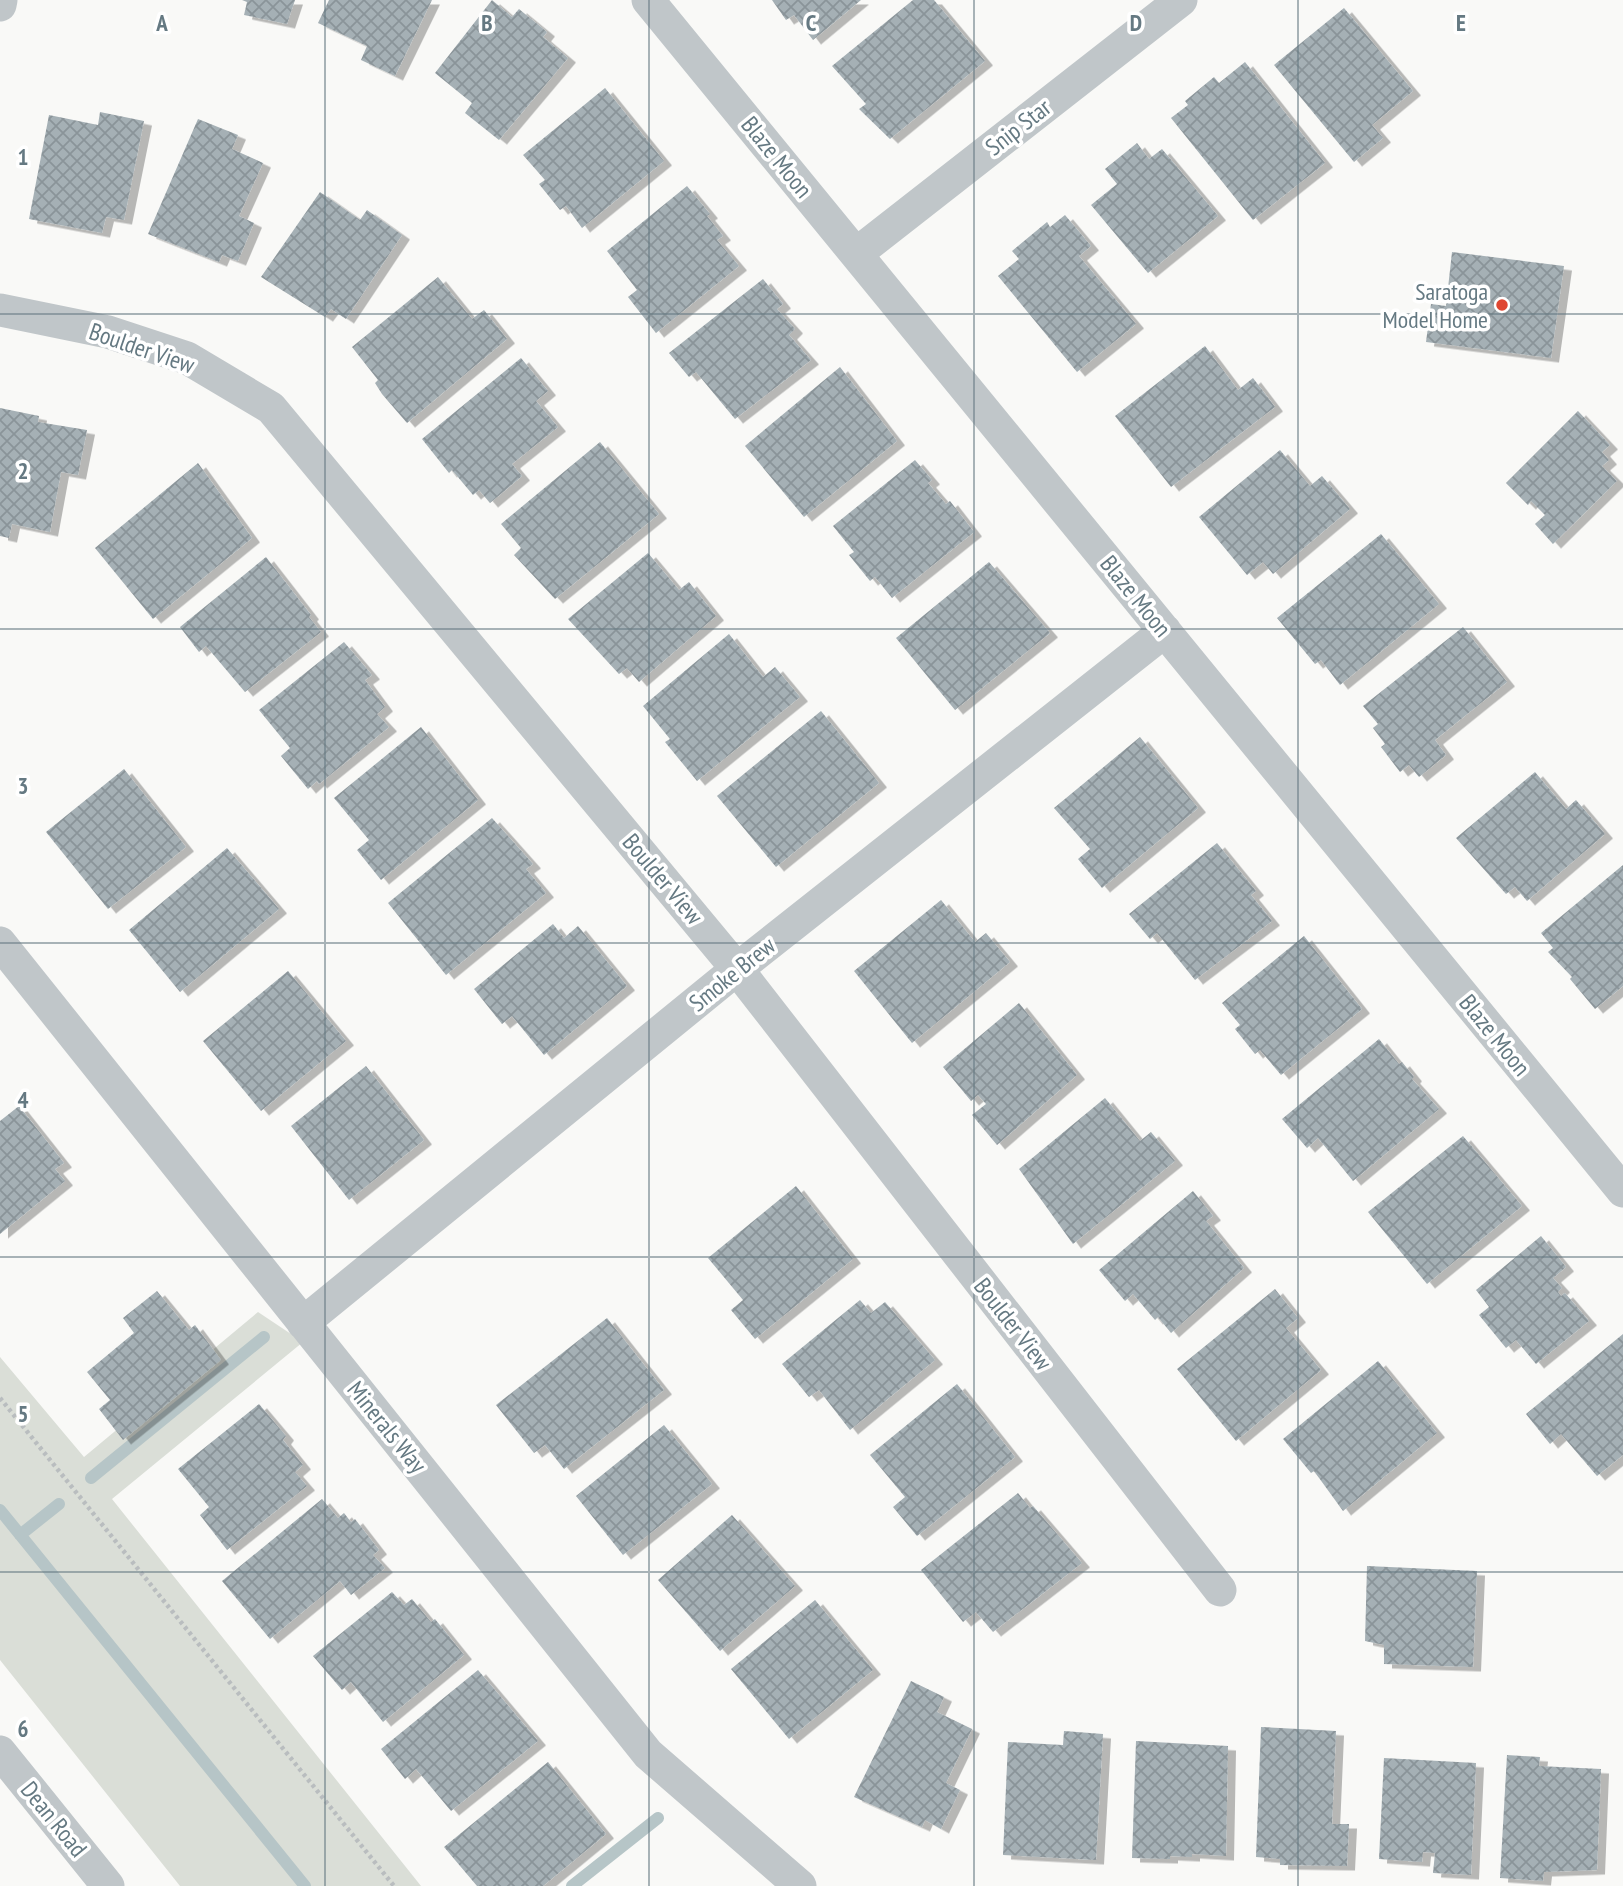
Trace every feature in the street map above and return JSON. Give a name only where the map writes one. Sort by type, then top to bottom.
[{"type":"street","name":"Blaze Moon","points":[[648,0],[1623,1192]]},
{"type":"street","name":"Snip Star","points":[[856,254],[1181,0]]},
{"type":"street","name":"Boulder View","points":[[0,310],[108,332],[187,358],[271,408],[737,969],[1220,1590]]},
{"type":"street","name":"Smoke Brew","points":[[303,1323],[737,969],[1165,631]]},
{"type":"street","name":"Minerals Way","points":[[0,943],[648,1754],[800,1886]]},
{"type":"street","name":"Dean Road","points":[[0,1752],[107,1886]]},
{"type":"path","points":[[0,1398],[394,1886]]},
{"type":"shaded area","points":[[258,1312],[303,1342],[112,1499],[421,1886],[180,1886],[0,1660],[0,1357],[84,1457]]},
{"type":"building","points":[[242,0],[295,0],[287,24],[244,15],[247,2]]},
{"type":"building","points":[[329,0],[432,0],[395,76],[361,60],[367,46],[318,23]]},
{"type":"building","points":[[492,0],[512,17],[519,9],[547,32],[543,37],[568,58],[499,140],[465,113],[472,103],[435,73]]},
{"type":"building","points":[[772,0],[861,0],[813,40],[794,15],[786,20]]},
{"type":"building","points":[[913,0],[934,0],[985,61],[890,139],[859,109],[866,104],[832,66]]},
{"type":"building","points":[[1344,8],[1413,91],[1372,125],[1383,138],[1354,162],[1274,65]]},
{"type":"building","points":[[1245,62],[1325,163],[1253,220],[1171,118],[1188,105],[1185,101],[1214,77],[1219,83]]},
{"type":"building","points":[[605,88],[664,161],[582,228],[566,206],[560,210],[539,184],[545,180],[523,155]]},
{"type":"building","points":[[100,112],[144,121],[124,220],[106,217],[102,233],[29,219],[49,115],[98,125]]},
{"type":"building","points":[[198,119],[238,135],[232,149],[263,163],[239,216],[254,223],[238,261],[222,255],[219,262],[148,234]]},
{"type":"building","points":[[1137,143],[1149,159],[1162,149],[1218,216],[1148,273],[1091,205],[1117,184],[1105,169]]},
{"type":"building","points":[[687,186],[710,214],[707,216],[723,236],[717,240],[739,266],[656,333],[628,297],[637,290],[607,251]]},
{"type":"building","points":[[320,192],[360,220],[367,210],[402,235],[346,319],[331,309],[325,317],[261,277]]},
{"type":"building","points":[[1065,215],[1091,246],[1079,256],[1136,324],[1077,372],[998,276],[1019,259],[1012,251],[1047,222],[1050,227]]},
{"type":"building","name":"Saratoga Model Home","points":[[1452,252],[1564,266],[1551,358],[1426,342],[1431,304],[1446,306]]},
{"type":"building","points":[[438,277],[472,319],[484,310],[507,339],[407,423],[382,394],[375,383],[378,380],[352,347]]},
{"type":"building","points":[[763,279],[783,304],[777,309],[795,329],[789,335],[811,360],[735,419],[696,372],[689,377],[669,353]]},
{"type":"building","points":[[1205,346],[1238,390],[1253,378],[1275,407],[1171,487],[1115,416]]},
{"type":"building","points":[[521,358],[548,391],[536,401],[558,427],[512,464],[522,476],[490,503],[479,490],[473,495],[452,470],[449,473],[422,439]]},
{"type":"building","points":[[840,367],[897,441],[804,517],[745,446]]},
{"type":"building","points":[[0,408],[39,416],[38,422],[87,430],[78,475],[61,472],[50,532],[12,524],[9,538],[0,536]]},
{"type":"building","points":[[1578,411],[1610,445],[1602,452],[1609,460],[1602,466],[1617,481],[1553,544],[1535,524],[1545,515],[1531,501],[1528,505],[1506,483]]},
{"type":"building","points":[[600,442],[659,514],[555,599],[514,555],[521,548],[501,524]]},
{"type":"building","points":[[1280,450],[1310,486],[1322,476],[1350,509],[1273,574],[1263,562],[1247,575],[1199,517]]},
{"type":"building","points":[[915,460],[932,480],[928,483],[946,504],[950,501],[974,532],[892,598],[875,577],[870,581],[849,555],[854,552],[833,526]]},
{"type":"building","points":[[198,463],[252,538],[153,619],[95,548]]},
{"type":"building","points":[[1381,534],[1439,604],[1340,685],[1321,660],[1315,664],[1277,618]]},
{"type":"building","points":[[648,553],[679,590],[689,582],[716,616],[639,682],[627,668],[619,674],[568,619]]},
{"type":"building","points":[[266,557],[321,632],[245,692],[206,646],[199,652],[180,627]]},
{"type":"building","points":[[989,562],[1050,633],[955,710],[896,638]]},
{"type":"building","points":[[1463,627],[1507,682],[1435,740],[1446,755],[1419,777],[1409,765],[1400,772],[1381,747],[1385,744],[1373,728],[1378,724],[1363,706]]},
{"type":"building","points":[[729,634],[763,677],[775,667],[800,697],[697,781],[665,742],[670,739],[643,706]]},
{"type":"building","points":[[344,642],[372,675],[365,680],[385,707],[377,714],[389,727],[319,784],[317,781],[308,789],[281,756],[290,748],[259,710]]},
{"type":"building","points":[[821,711],[879,783],[776,867],[717,796]]},
{"type":"building","points":[[421,727],[478,800],[381,880],[357,850],[369,840],[334,798]]},
{"type":"building","points":[[1140,737],[1198,808],[1102,888],[1078,859],[1090,849],[1054,808]]},
{"type":"building","points":[[124,769],[186,847],[108,909],[46,832]]},
{"type":"building","points":[[1535,772],[1566,809],[1576,800],[1605,834],[1527,901],[1515,887],[1506,894],[1456,838]]},
{"type":"building","points":[[492,818],[533,864],[526,869],[546,893],[446,975],[388,903]]},
{"type":"building","points":[[1217,843],[1256,891],[1251,895],[1272,921],[1195,980],[1157,933],[1150,939],[1129,914]]},
{"type":"building","points":[[227,848],[279,909],[180,992],[129,930]]},
{"type":"building","points":[[1623,865],[1623,986],[1595,1009],[1570,979],[1572,977],[1548,952],[1553,948],[1541,933]]},
{"type":"building","points":[[941,900],[975,942],[986,933],[1010,962],[912,1043],[854,971]]},
{"type":"building","points":[[553,924],[564,938],[578,926],[627,986],[544,1055],[512,1016],[502,1024],[474,989]]},
{"type":"building","points":[[1304,936],[1362,1009],[1281,1075],[1260,1050],[1255,1054],[1235,1029],[1240,1025],[1222,1003]]},
{"type":"building","points":[[288,971],[346,1041],[261,1111],[203,1041]]},
{"type":"building","points":[[1019,1003],[1077,1075],[997,1145],[972,1115],[986,1104],[978,1095],[971,1101],[943,1067]]},
{"type":"building","points":[[1379,1039],[1399,1064],[1402,1062],[1414,1077],[1412,1079],[1439,1109],[1353,1181],[1318,1138],[1307,1148],[1282,1119]]},
{"type":"building","points":[[366,1066],[424,1140],[349,1200],[291,1126]]},
{"type":"building","points":[[1105,1098],[1140,1141],[1151,1132],[1175,1161],[1073,1244],[1019,1169]]},
{"type":"building","points":[[19,1106],[64,1163],[55,1169],[65,1181],[0,1234],[0,1121]]},
{"type":"building","points":[[1463,1136],[1522,1206],[1427,1284],[1368,1212]]},
{"type":"building","points":[[796,1186],[853,1259],[755,1339],[731,1310],[743,1300],[708,1258]]},
{"type":"building","points":[[1193,1191],[1213,1216],[1206,1221],[1244,1268],[1171,1333],[1158,1317],[1155,1320],[1133,1294],[1125,1301],[1099,1270]]},
{"type":"building","points":[[1541,1236],[1566,1267],[1553,1278],[1562,1288],[1558,1292],[1561,1296],[1565,1293],[1589,1321],[1536,1364],[1516,1340],[1506,1348],[1479,1315],[1489,1307],[1476,1290]]},
{"type":"building","points":[[1275,1289],[1298,1318],[1286,1328],[1321,1370],[1236,1441],[1177,1369]]},
{"type":"building","points":[[157,1291],[189,1330],[195,1325],[221,1360],[123,1440],[99,1409],[110,1400],[87,1372],[134,1333],[123,1318]]},
{"type":"building","points":[[860,1300],[871,1313],[885,1302],[935,1360],[850,1430],[819,1390],[809,1397],[782,1364]]},
{"type":"building","points":[[607,1318],[664,1390],[564,1469],[545,1445],[534,1453],[496,1405]]},
{"type":"building","points":[[1623,1334],[1623,1455],[1597,1476],[1561,1434],[1550,1444],[1526,1414]]},
{"type":"building","points":[[1378,1361],[1437,1433],[1343,1511],[1314,1471],[1311,1473],[1283,1439]]},
{"type":"building","points":[[957,1384],[1015,1457],[917,1536],[893,1507],[905,1497],[870,1455]]},
{"type":"building","points":[[259,1404],[286,1436],[283,1440],[303,1465],[295,1472],[307,1486],[227,1550],[200,1515],[209,1507],[178,1469]]},
{"type":"building","points":[[664,1425],[712,1484],[623,1555],[576,1496]]},
{"type":"building","points":[[1018,1493],[1030,1508],[1033,1506],[1082,1563],[993,1632],[976,1612],[963,1622],[921,1570]]},
{"type":"building","points":[[322,1499],[338,1518],[344,1513],[351,1522],[355,1519],[379,1550],[373,1555],[385,1568],[351,1595],[340,1581],[270,1639],[222,1581]]},
{"type":"building","points":[[732,1515],[795,1586],[720,1651],[658,1580]]},
{"type":"building","points":[[1367,1566],[1477,1571],[1473,1667],[1384,1664],[1384,1645],[1365,1641]]},
{"type":"building","points":[[392,1592],[404,1605],[412,1599],[431,1622],[435,1619],[464,1655],[383,1722],[351,1682],[342,1690],[313,1656]]},
{"type":"building","points":[[815,1600],[873,1670],[789,1739],[731,1669]]},
{"type":"building","points":[[478,1670],[538,1741],[451,1811],[416,1769],[405,1779],[381,1749]]},
{"type":"building","points":[[911,1681],[944,1697],[937,1712],[972,1729],[946,1783],[960,1790],[941,1829],[925,1820],[922,1827],[854,1797]]},
{"type":"building","points":[[1261,1727],[1336,1731],[1332,1824],[1349,1824],[1347,1866],[1280,1865],[1280,1859],[1256,1857]]},
{"type":"building","points":[[1064,1731],[1103,1734],[1096,1860],[1003,1855],[1008,1742],[1063,1745]]},
{"type":"building","points":[[1136,1741],[1228,1746],[1226,1856],[1192,1854],[1192,1857],[1170,1856],[1170,1859],[1132,1858]]},
{"type":"building","points":[[1507,1755],[1540,1757],[1539,1766],[1601,1769],[1597,1870],[1544,1872],[1543,1881],[1500,1878]]},
{"type":"building","points":[[1384,1758],[1476,1763],[1471,1875],[1433,1873],[1435,1853],[1423,1852],[1422,1862],[1379,1859]]},
{"type":"building","points":[[548,1762],[606,1834],[543,1886],[477,1886],[444,1847]]},
{"type":"waterway","points":[[91,1478],[264,1337]]},
{"type":"waterway","points":[[20,1535],[59,1504]]},
{"type":"waterway","points":[[0,1510],[305,1886]]},
{"type":"waterway","points":[[572,1886],[658,1818]]},
{"type":"place","name":"Saratoga Model Home","points":[[1502,305]]}]
